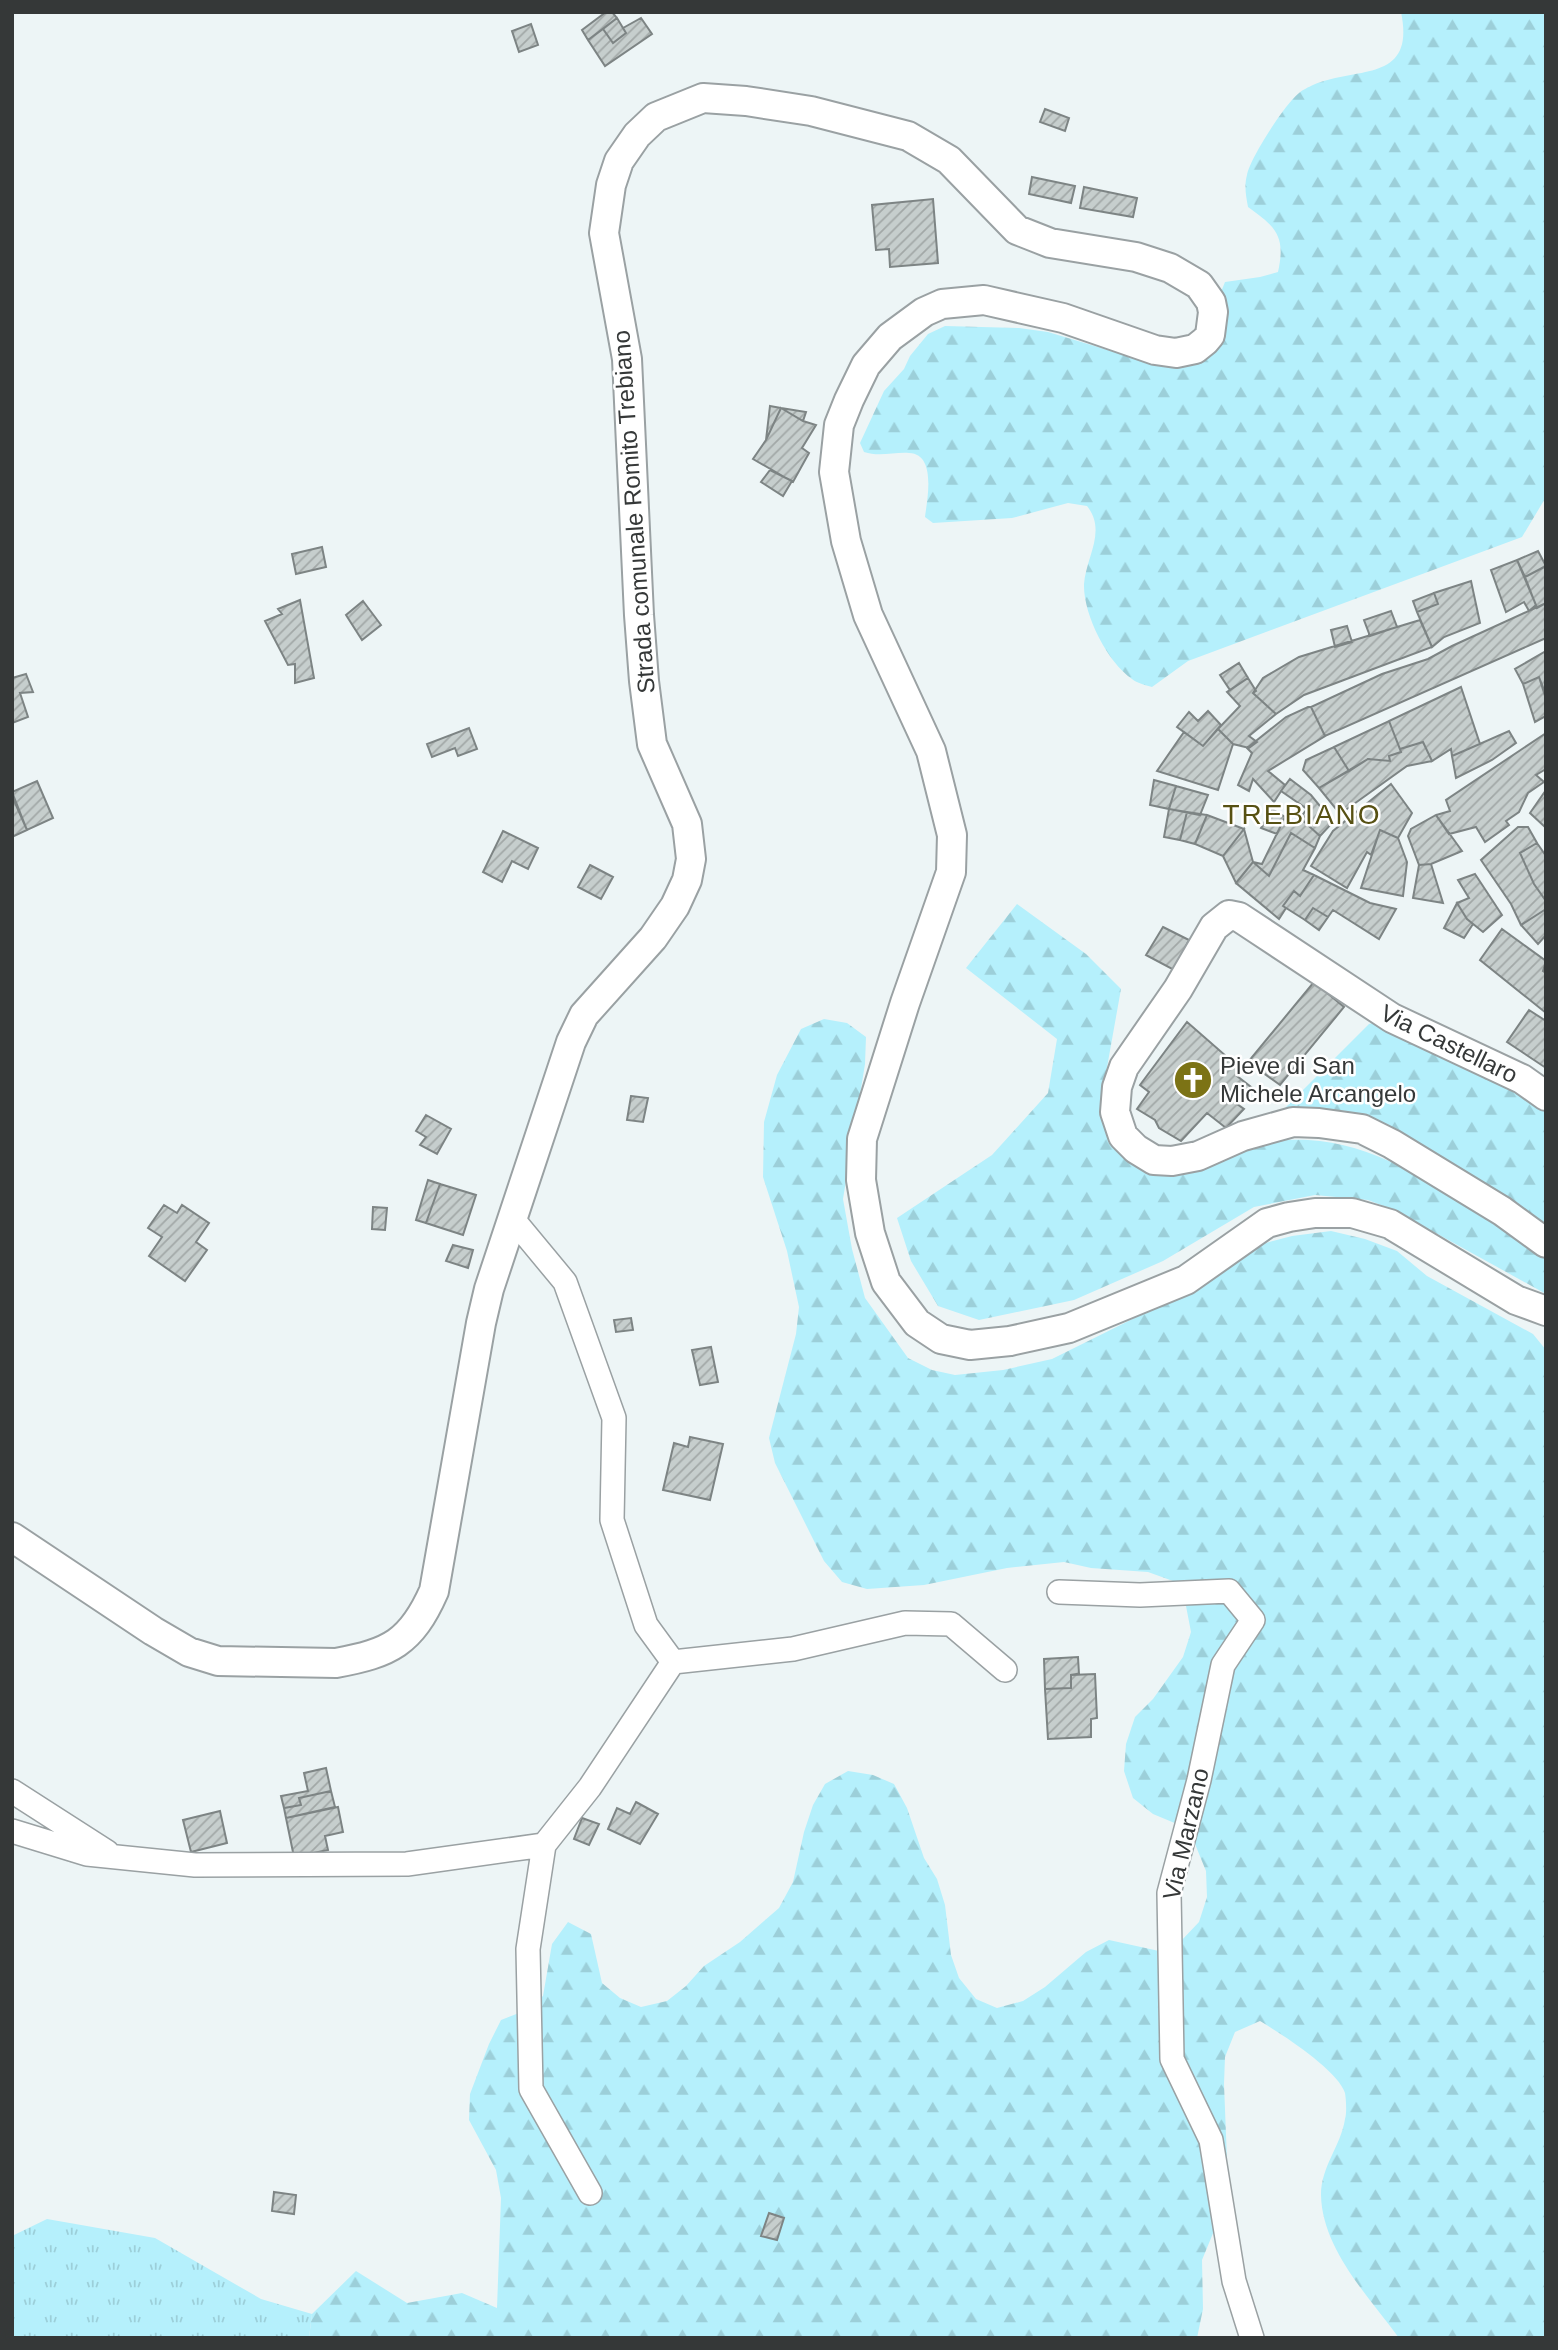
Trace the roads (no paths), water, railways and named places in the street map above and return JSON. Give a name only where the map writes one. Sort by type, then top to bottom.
[{"type":"street","name":"Strada comunale Romito Trebiano","points":[[12,1537],[153,1631],[189,1652],[218,1661],[336,1663],[378,1654],[402,1640],[422,1619],[434,1591],[489,1289],[571,1042],[593,1005],[653,938],[675,906],[687,880],[691,859],[687,824],[652,744],[639,615],[627,359],[604,233],[611,184],[619,160],[656,117],[703,98],[746,101],[811,111],[908,136],[949,160],[1017,230],[1050,243],[1136,257],[1170,268],[1199,285],[1211,302],[1213,313],[1210,335],[1205,341],[1195,349],[1177,353],[1155,350],[1063,318],[984,300],[942,304],[924,312],[890,337],[866,365],[839,425],[834,472],[846,541],[868,615],[931,751],[952,835],[951,872],[905,1003],[862,1139],[861,1180],[868,1220],[886,1282],[917,1324],[941,1339],[970,1345],[1010,1341],[1069,1328],[1186,1280],[1267,1223],[1315,1213],[1352,1213],[1391,1224],[1516,1300],[1546,1311]]},
{"type":"street","name":"Via Castellaro","points":[[1546,1096],[1522,1079],[1392,1018],[1239,917],[1228,915],[1214,927],[1178,989],[1124,1067],[1117,1087],[1115,1112],[1123,1136],[1136,1149],[1154,1160],[1171,1161],[1198,1156],[1243,1136],[1293,1122],[1362,1129],[1392,1143],[1448,1177],[1546,1243]]},
{"type":"street","points":[[512,1218],[565,1282],[614,1419],[612,1520],[646,1625],[673,1662]]},
{"type":"street","name":"Via Marzano","points":[[1059,1592],[1140,1595],[1229,1591],[1253,1620],[1223,1665],[1199,1780],[1169,1893],[1172,2059],[1211,2140],[1234,2281],[1252,2338]]},
{"type":"street","points":[[673,1662],[793,1649],[905,1623],[951,1624],[1005,1670]]},
{"type":"street","points":[[590,2193],[531,2089],[528,1949],[544,1845],[590,1787],[673,1662]]},
{"type":"street","points":[[12,1791],[116,1857]]},
{"type":"street","points":[[12,1831],[87,1854],[195,1865],[407,1864],[544,1845]]},
{"type":"place","name":"Pieve di San Michele Arcangelo","points":[[1193,1080]]},
{"type":"district","name":"TREBIANO","points":[[1302,814]]}]
